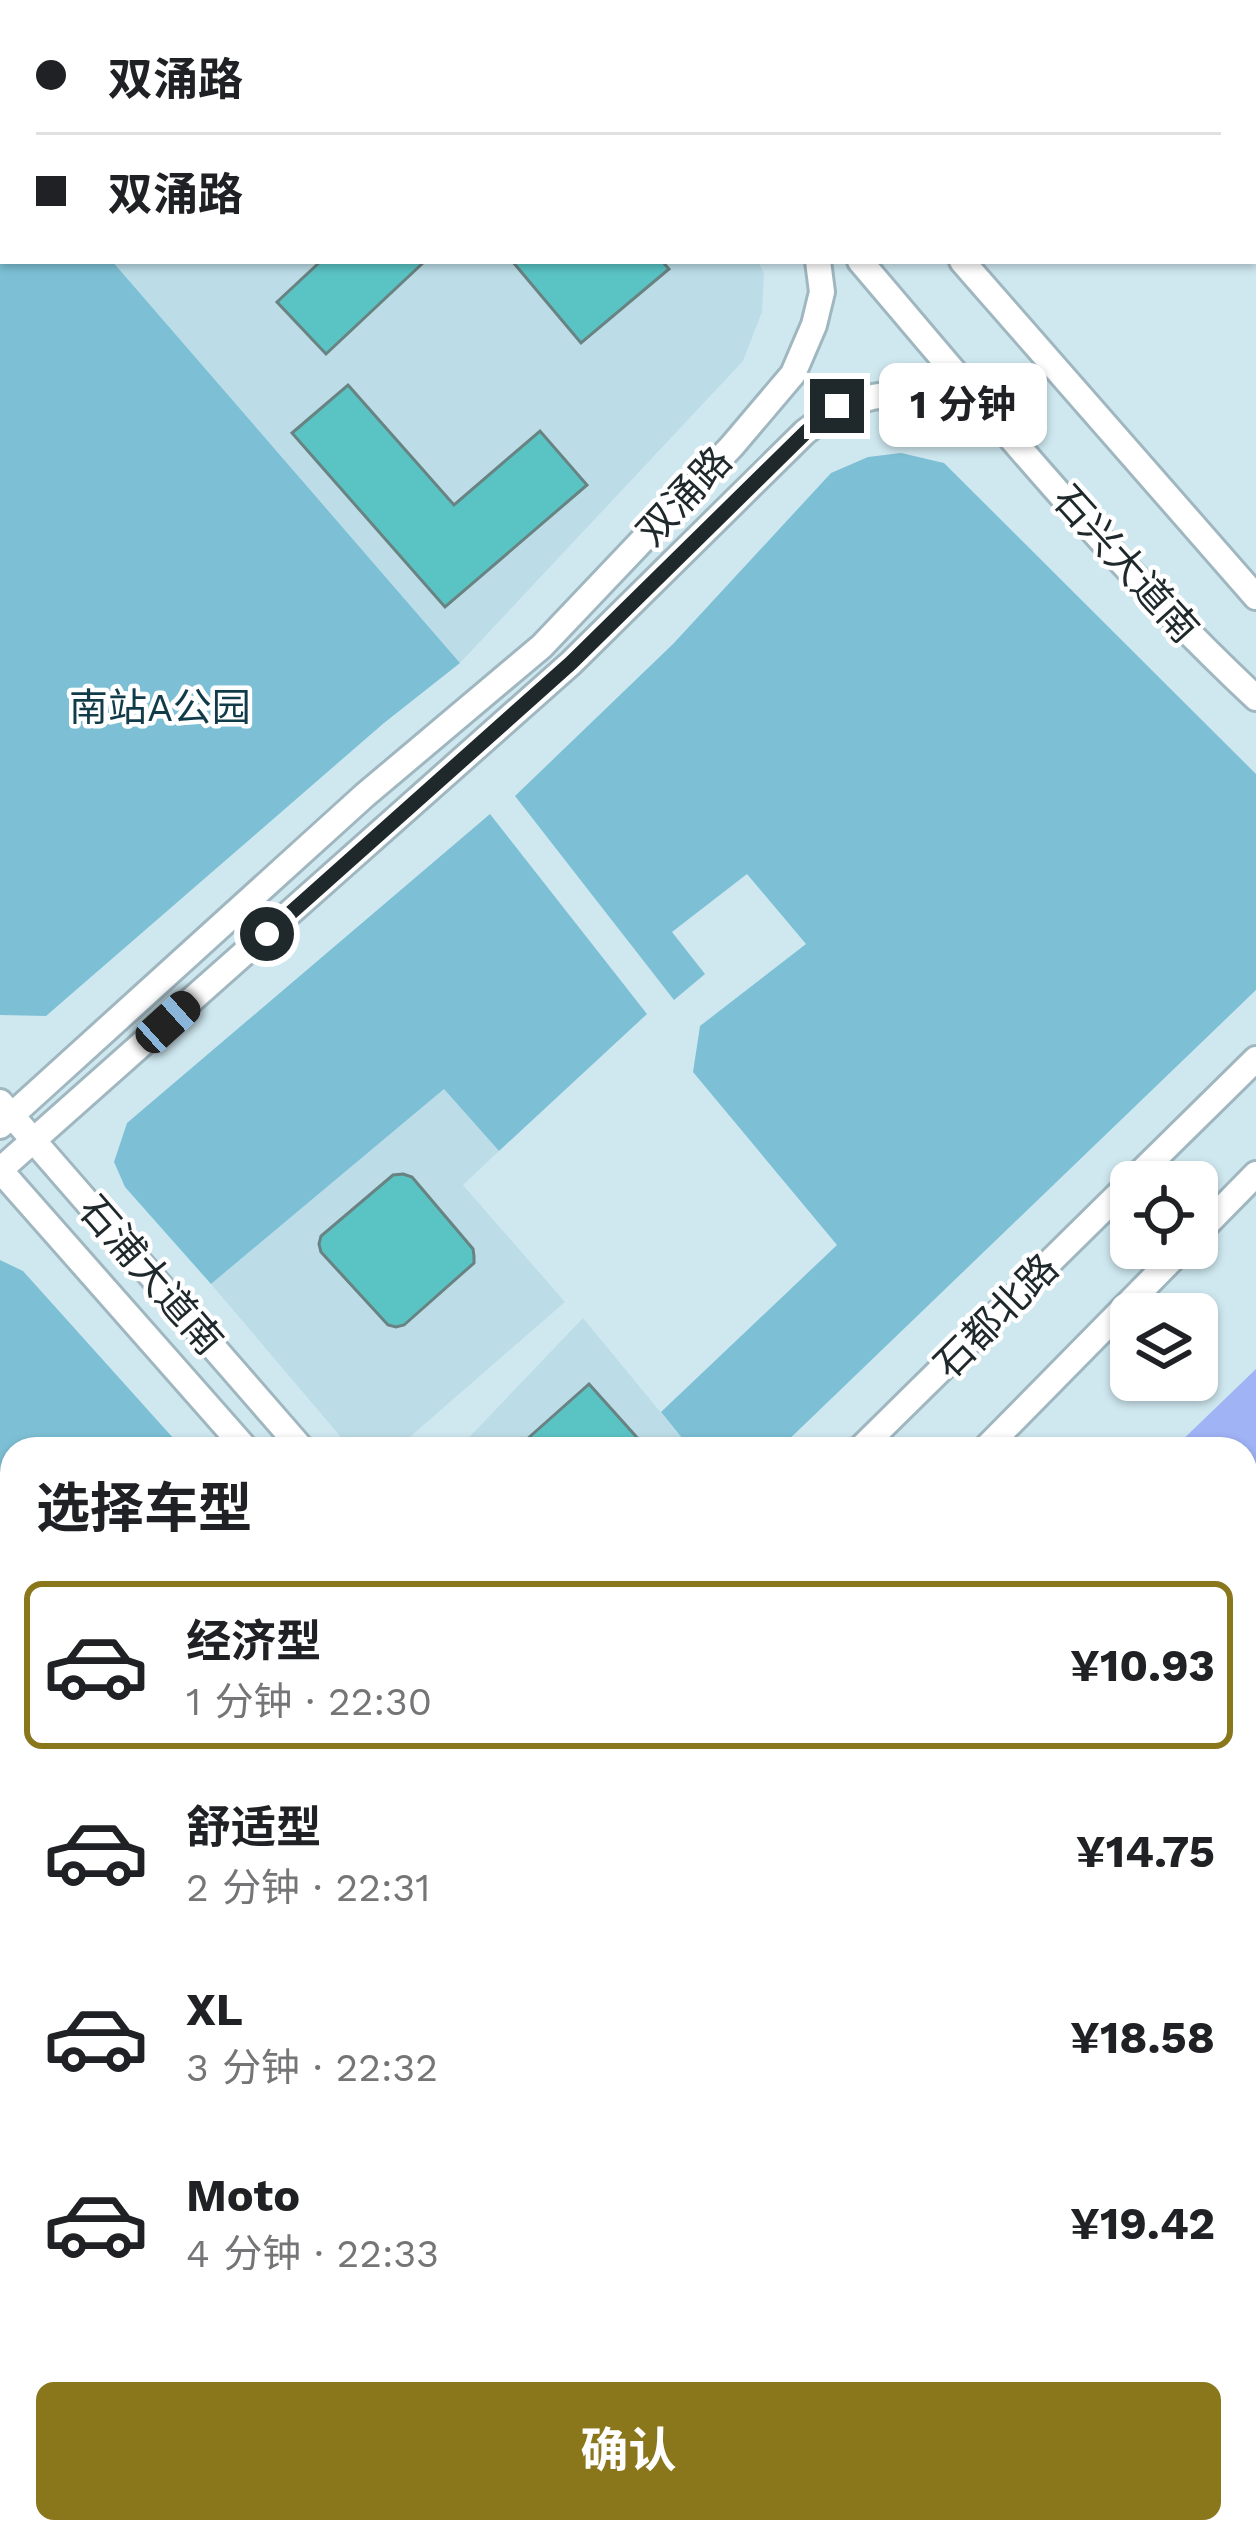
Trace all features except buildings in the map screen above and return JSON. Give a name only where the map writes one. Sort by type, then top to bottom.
[{"type":"main road","name":"双涌路","points":[[4,1114],[365,795],[542,646],[732,446],[793,374],[814,326],[822,292],[818,264]]},
{"type":"main road","name":"石兴大道南","points":[[863,264],[997,423],[1208,654],[1252,691]]},
{"type":"main road","name":"石兴大道南","points":[[965,264],[1256,597]]},
{"type":"main road","points":[[986,264],[1018,326]]},
{"type":"main road","name":"双涌路","points":[[0,1170],[571,663],[837,406],[880,394],[925,396],[997,423]]},
{"type":"main road","name":"石都北路","points":[[1152,1161],[1256,1059]]},
{"type":"main road","name":"石浦大道南","points":[[4,1114],[36,1141],[292,1437]]},
{"type":"main road","name":"石浦大道南","points":[[0,1170],[235,1437]]},
{"type":"main road","points":[[1218,1213],[1256,1174]]},
{"type":"main road","name":"石都北路","points":[[872,1437],[1110,1203]]},
{"type":"main road","points":[[997,1437],[1162,1269]]},
{"type":"shaded area","points":[[115,264],[759,264],[764,274],[762,312],[743,361],[460,663]]},
{"type":"shaded area","points":[[444,1088],[499,1151],[463,1185],[565,1302],[410,1437],[341,1437],[211,1284]]},
{"type":"shaded area","points":[[583,1318],[681,1437],[469,1437]]},
{"type":"shaded area","points":[[1256,1369],[1256,1437],[1185,1437]]},
{"type":"green space","name":"南站A公园","points":[[0,264],[115,264],[460,663],[384,723],[46,1016],[0,1015]]},
{"type":"green space","points":[[901,453],[944,463],[1256,774],[1256,990],[791,1437],[681,1437],[661,1412],[837,1245],[693,1072],[700,1026],[806,944],[747,874],[672,932],[705,974],[674,1000],[515,796],[673,644],[831,473],[868,457]]},
{"type":"green space","points":[[490,814],[647,1014],[499,1151],[444,1089],[211,1284],[125,1187],[114,1162],[127,1123]]},
{"type":"green space","points":[[0,1260],[23,1271],[172,1437],[0,1437]]},
{"type":"route","points":[[267,934],[571,663],[837,406]]}]
